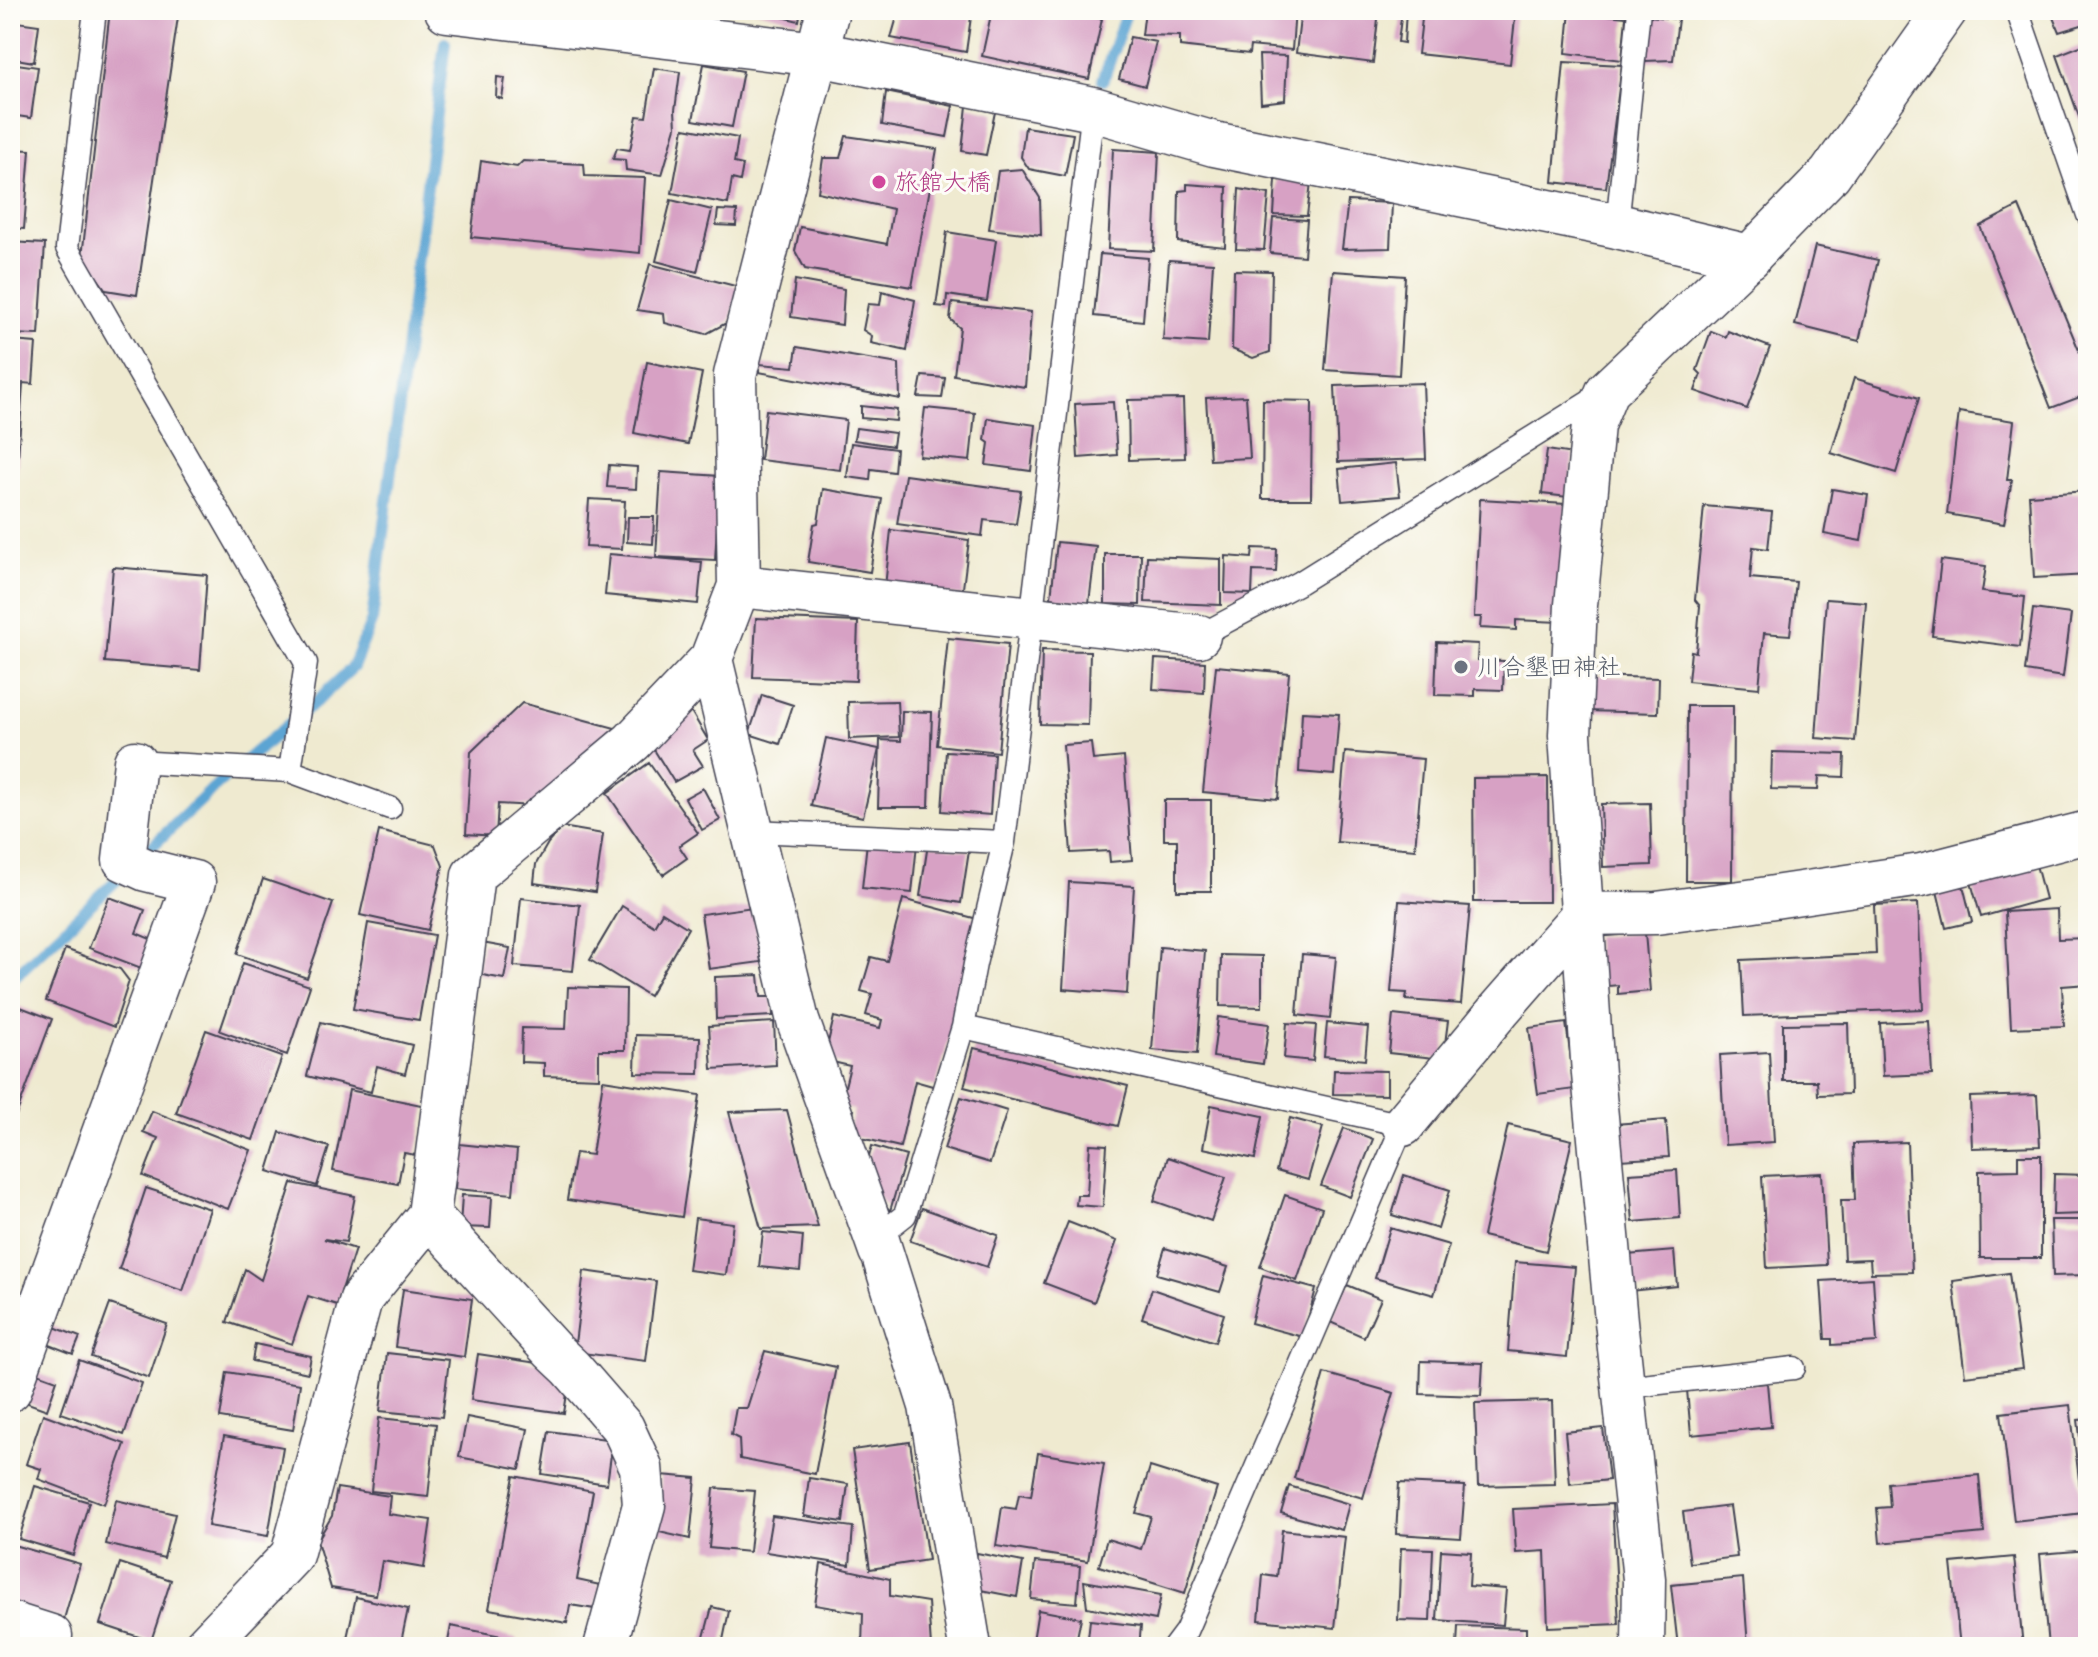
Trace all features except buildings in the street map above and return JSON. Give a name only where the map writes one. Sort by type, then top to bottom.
[{"type":"street","points":[[447,10],[818,54],[1093,109],[1214,144],[1617,226],[1749,257]]},
{"type":"street","points":[[204,1647],[292,1555],[361,1299],[429,1215],[473,875],[632,742],[711,659],[739,586],[735,375],[828,10]]},
{"type":"street","points":[[1643,1647],[1644,1579],[1593,1074],[1570,735],[1576,605],[1593,425],[1607,391],[1749,257],[1830,174],[1946,10]]},
{"type":"street","points":[[739,586],[1199,636]]},
{"type":"street","points":[[711,659],[798,1021],[880,1251],[877,1237]]},
{"type":"street","points":[[10,1390],[194,882],[135,865],[135,762]]},
{"type":"street","points":[[1403,1125],[1583,914],[1656,913],[1921,875],[2088,832]]},
{"type":"street","points":[[429,1215],[623,1428],[641,1467],[644,1505],[605,1647]]},
{"type":"street","points":[[877,1237],[930,1406],[970,1647]]},
{"type":"street","points":[[10,1623],[51,1636],[48,1647]]},
{"type":"lane","points":[[95,10],[67,248],[306,663],[290,771]]},
{"type":"lane","points":[[1617,226],[1639,10]]},
{"type":"lane","points":[[2017,10],[2088,215]]},
{"type":"lane","points":[[877,1237],[905,1215],[963,1027],[1004,842],[1093,109]]},
{"type":"lane","points":[[1199,636],[1299,583],[1607,391]]},
{"type":"lane","points":[[135,762],[290,771],[390,808]]},
{"type":"lane","points":[[752,831],[1004,842]]},
{"type":"lane","points":[[963,1027],[1403,1125],[1186,1631],[1174,1647]]},
{"type":"lane","points":[[1624,1387],[1794,1368]]},
{"type":"waterway","points":[[1103,80],[1127,10]]},
{"type":"waterway","points":[[10,984],[220,782],[353,667],[372,620],[445,43]]},
{"type":"place","name":"旅館大橋","points":[[879,182]]},
{"type":"place","name":"川合墾田神社","points":[[1461,667]]}]
